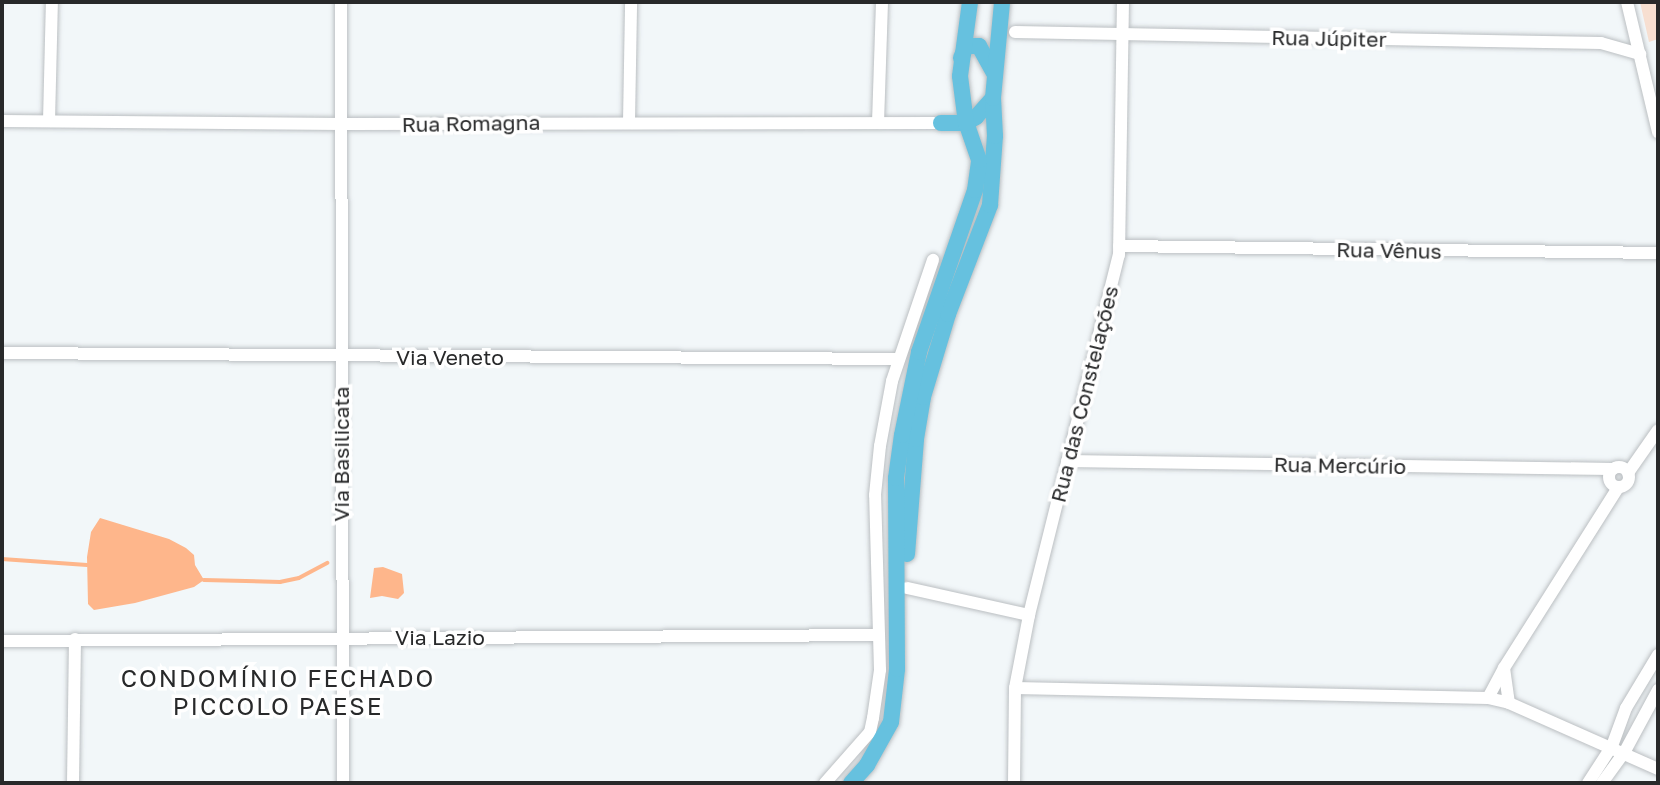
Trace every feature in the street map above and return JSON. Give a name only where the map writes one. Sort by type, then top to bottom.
[{"type":"main road","points":[[941,123],[954,106],[970,2]]},
{"type":"main road","points":[[862,783],[891,745],[905,691],[907,549],[916,439],[923,397],[948,314],[990,205],[995,136],[993,98],[1002,2]]},
{"type":"main road","points":[[852,783],[891,722],[897,669],[896,478],[902,435],[919,352],[972,204],[979,160],[966,123],[960,69],[966,46],[979,46],[995,76]]},
{"type":"main road","points":[[941,123],[966,123],[976,117],[993,98]]},
{"type":"main road","points":[[941,123],[963,136],[974,147]]},
{"type":"street","points":[[49,121],[52,2]]},
{"type":"street","name":"Via Basilicata","points":[[341,2],[344,783]]},
{"type":"street","points":[[629,122],[631,2]]},
{"type":"street","points":[[878,123],[882,2]]},
{"type":"street","name":"Rua das Constelações","points":[[1014,783],[1015,688],[1029,615],[1119,246],[1123,2]]},
{"type":"street","points":[[1627,2],[1658,132]]},
{"type":"street","name":"Rua Júpiter","points":[[1015,32],[1601,43],[1640,54]]},
{"type":"street","name":"Rua Romagna","points":[[2,121],[341,124],[941,123]]},
{"type":"street","name":"Rua Vênus","points":[[1119,246],[1658,253]]},
{"type":"street","points":[[825,783],[870,732],[880,670],[875,495],[880,446],[899,359],[933,260]]},
{"type":"street","name":"Via Veneto","points":[[2,354],[899,359]]},
{"type":"street","points":[[1488,698],[1504,668],[1618,488],[1626,485],[1628,473],[1658,430]]},
{"type":"street","name":"Rua Mercúrio","points":[[1068,461],[1613,469]]},
{"type":"street","points":[[1618,488],[1609,482],[1613,469],[1622,467],[1628,473]]},
{"type":"street","points":[[907,588],[1029,615]]},
{"type":"street","name":"Via Lazio","points":[[2,641],[879,635]]},
{"type":"street","points":[[73,783],[75,639]]},
{"type":"street","points":[[1588,783],[1612,746],[1626,708],[1658,655]]},
{"type":"street","points":[[1504,668],[1509,703]]},
{"type":"street","points":[[1602,783],[1624,752],[1658,689],[1643,681]]},
{"type":"street","points":[[1015,688],[1488,698],[1509,703],[1612,746],[1658,769]]},
{"type":"shaded area","points":[[1640,2],[1658,2],[1658,39],[1649,42]]},
{"type":"shaded area","points":[[100,518],[169,539],[186,548],[194,555],[195,565],[204,580],[194,587],[135,603],[94,610],[88,604],[87,557],[91,532]]},
{"type":"shaded area","points":[[383,567],[402,574],[404,593],[398,599],[382,596],[370,598],[374,568]]},
{"type":"waterway","points":[[2,559],[87,565]]},
{"type":"waterway","points":[[204,580],[280,582],[299,578],[327,563]]},
{"type":"district","name":"CONDOMÍNIO FECHADO PICCOLO PAESE","points":[[278,692]]}]
